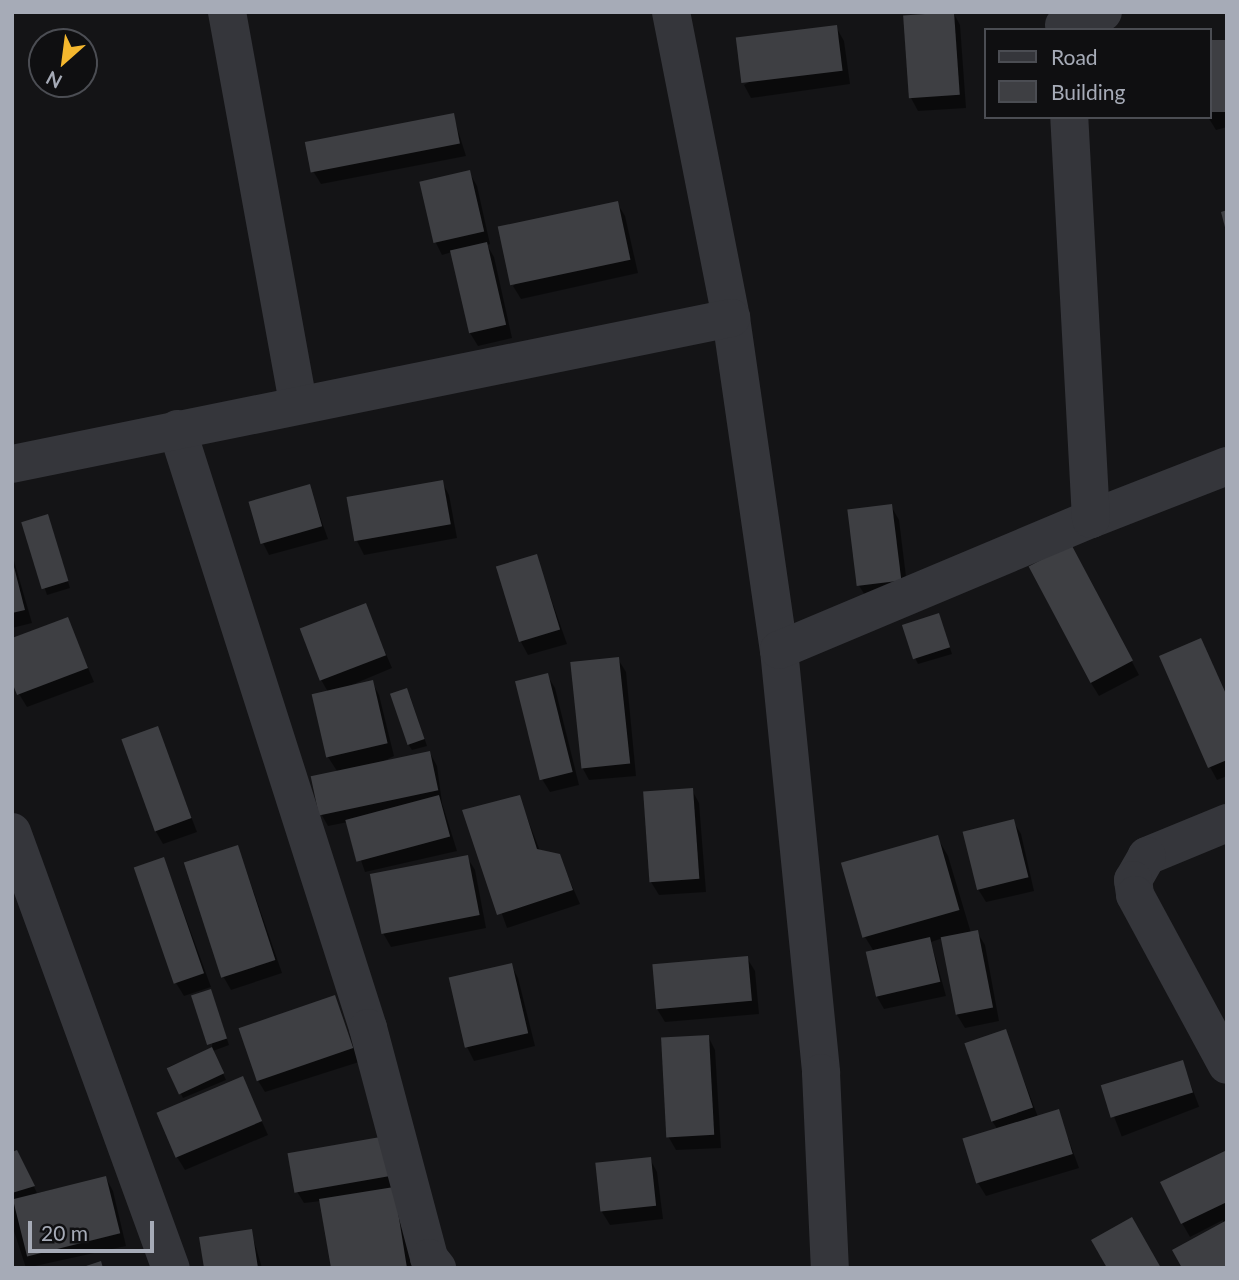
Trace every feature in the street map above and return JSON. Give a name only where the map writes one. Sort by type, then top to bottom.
[{"type":"street","points":[[227,12],[298,403]]},
{"type":"street","points":[[671,12],[731,318],[779,650],[821,1073],[830,1268]]},
{"type":"street","points":[[1064,22],[1103,12]]},
{"type":"street","points":[[1069,119],[1091,519]]},
{"type":"street","points":[[12,464],[298,403],[731,318]]},
{"type":"street","points":[[177,429],[368,1028],[429,1258],[437,1268]]},
{"type":"street","points":[[779,650],[1091,519],[1227,466]]},
{"type":"street","points":[[1227,823],[1147,856],[1133,880],[1135,895],[1227,1065]]},
{"type":"street","points":[[12,832],[171,1268]]},
{"type":"building","points":[[954,12],[960,95],[909,98],[903,16]]},
{"type":"building","points":[[837,25],[843,71],[741,83],[736,37]]},
{"type":"building","points":[[1211,40],[1227,40],[1227,112],[1211,112]]},
{"type":"building","points":[[454,113],[460,143],[311,172],[305,142]]},
{"type":"building","points":[[470,170],[484,231],[434,243],[419,182]]},
{"type":"building","points":[[618,201],[630,260],[510,285],[498,227]]},
{"type":"building","points":[[1227,210],[1227,231],[1226,231],[1221,212]]},
{"type":"building","points":[[487,242],[506,325],[469,333],[450,251]]},
{"type":"building","points":[[443,480],[451,524],[354,541],[346,497]]},
{"type":"building","points":[[310,484],[322,526],[261,544],[248,502]]},
{"type":"building","points":[[892,504],[901,580],[857,586],[847,509]]},
{"type":"building","points":[[48,514],[68,581],[42,589],[21,522]]},
{"type":"building","points":[[1071,544],[1133,661],[1091,683],[1029,567]]},
{"type":"building","points":[[537,554],[560,630],[519,642],[496,567]]},
{"type":"building","points":[[12,564],[25,610],[12,613]]},
{"type":"building","points":[[366,603],[386,655],[320,681],[300,628]]},
{"type":"building","points":[[939,613],[950,647],[913,659],[902,625]]},
{"type":"building","points":[[68,617],[88,668],[17,695],[12,682],[12,638]]},
{"type":"building","points":[[1201,638],[1227,696],[1227,760],[1208,768],[1159,656]]},
{"type":"building","points":[[619,657],[630,763],[581,769],[570,662]]},
{"type":"building","points":[[548,673],[573,772],[540,780],[515,681]]},
{"type":"building","points":[[373,680],[388,743],[326,758],[312,694]]},
{"type":"building","points":[[407,688],[425,739],[408,745],[390,694]]},
{"type":"building","points":[[158,726],[192,818],[155,831],[121,739]]},
{"type":"building","points":[[430,751],[438,790],[319,815],[311,776]]},
{"type":"building","points":[[693,788],[699,879],[649,882],[643,791]]},
{"type":"building","points":[[439,795],[450,837],[356,862],[345,820]]},
{"type":"building","points":[[520,795],[537,849],[560,854],[573,890],[497,915],[462,810]]},
{"type":"building","points":[[1014,819],[1029,877],[977,890],[963,832]]},
{"type":"building","points":[[938,835],[959,910],[862,938],[841,863]]},
{"type":"building","points":[[238,845],[275,960],[221,978],[184,863]]},
{"type":"building","points":[[468,855],[480,915],[381,934],[370,874]]},
{"type":"building","points":[[164,857],[204,973],[174,984],[134,867]]},
{"type":"building","points":[[978,930],[993,1008],[956,1015],[941,937]]},
{"type":"building","points":[[930,937],[940,982],[876,997],[866,952]]},
{"type":"building","points":[[748,956],[752,1001],[656,1009],[652,964]]},
{"type":"building","points":[[512,963],[528,1033],[465,1048],[449,978]]},
{"type":"building","points":[[211,989],[227,1038],[207,1045],[191,995]]},
{"type":"building","points":[[335,995],[353,1048],[257,1081],[239,1028]]},
{"type":"building","points":[[1006,1029],[1033,1107],[991,1122],[964,1043]]},
{"type":"building","points":[[709,1035],[714,1135],[666,1137],[661,1038]]},
{"type":"building","points":[[212,1047],[224,1073],[179,1094],[167,1068]]},
{"type":"building","points":[[1183,1060],[1193,1093],[1111,1118],[1101,1085]]},
{"type":"building","points":[[243,1076],[262,1121],[176,1158],[156,1113]]},
{"type":"building","points":[[1059,1109],[1073,1154],[976,1183],[962,1139]]},
{"type":"building","points":[[386,1136],[393,1175],[294,1193],[288,1153]]},
{"type":"building","points":[[17,1150],[35,1186],[12,1193],[12,1152]]},
{"type":"building","points":[[1227,1150],[1227,1202],[1181,1224],[1160,1182]]},
{"type":"building","points":[[651,1157],[656,1206],[600,1212],[595,1163]]},
{"type":"building","points":[[106,1176],[120,1233],[27,1256],[13,1199]]},
{"type":"building","points":[[394,1187],[407,1268],[331,1268],[319,1199]]},
{"type":"building","points":[[1132,1217],[1161,1268],[1107,1268],[1091,1240]]},
{"type":"building","points":[[1227,1220],[1227,1268],[1182,1268],[1172,1250]]},
{"type":"building","points":[[252,1229],[258,1268],[204,1268],[199,1237]]},
{"type":"building","points":[[101,1261],[103,1268],[83,1268],[83,1267]]}]
